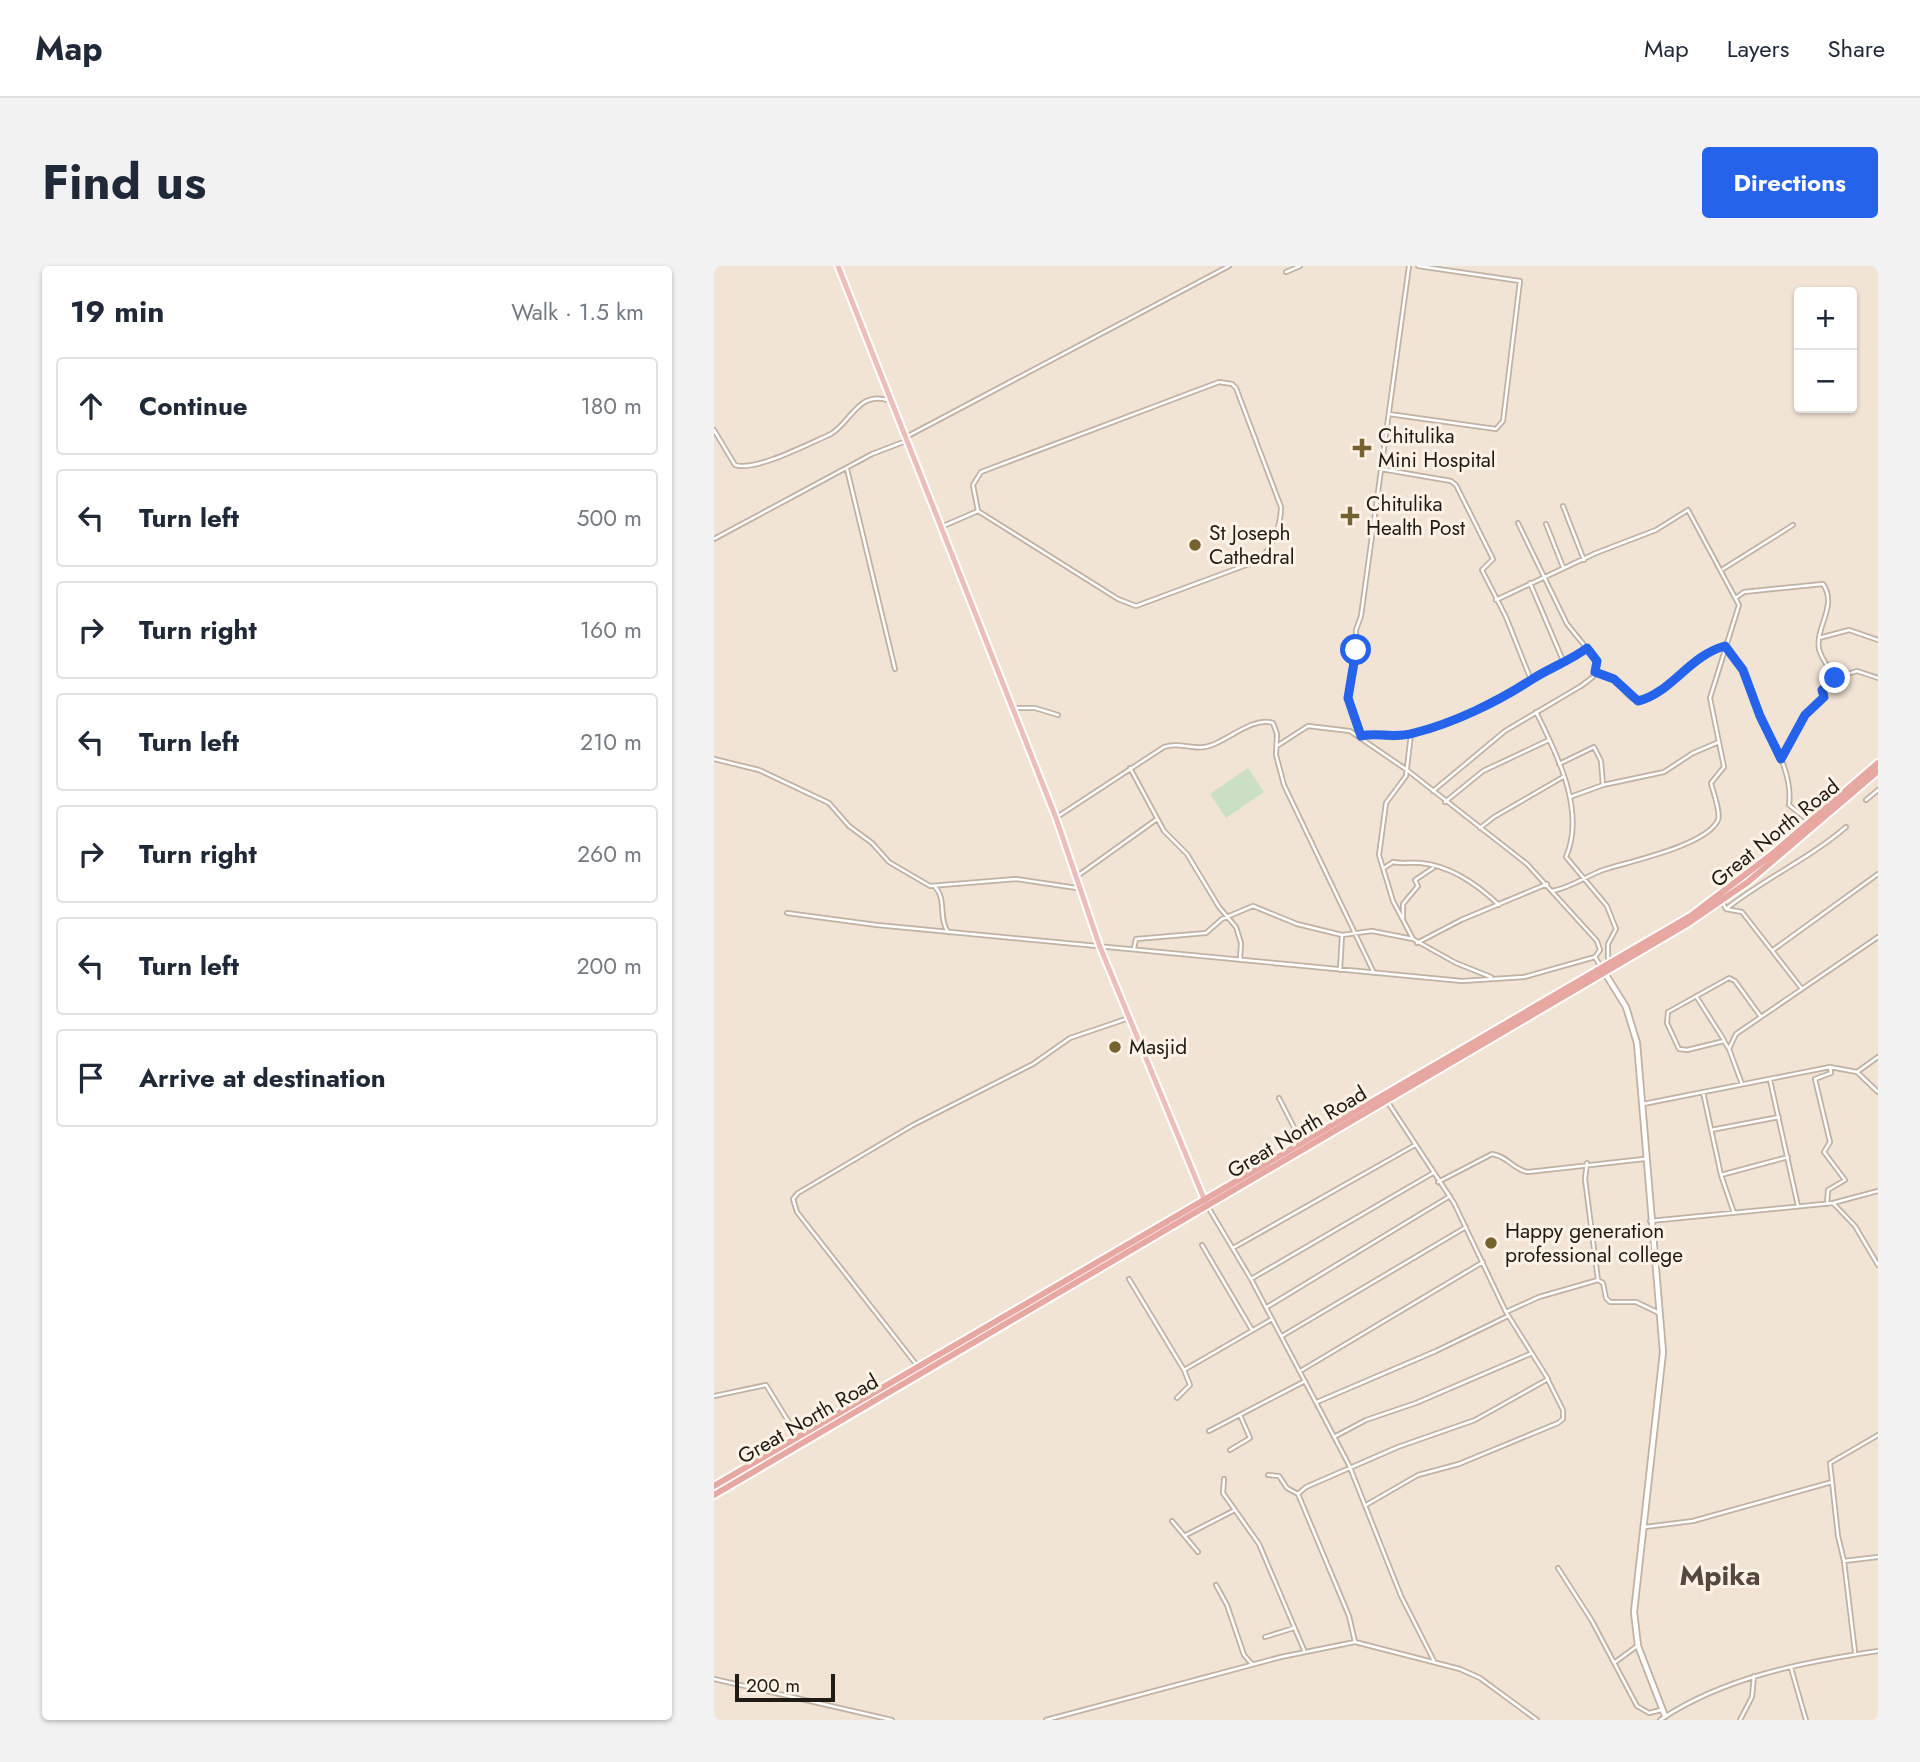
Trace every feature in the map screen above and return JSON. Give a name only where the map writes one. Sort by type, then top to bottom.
[{"type":"highway","name":"Great North Road","points":[[714,1495],[868,1401],[1603,970],[1608,962],[1719,897],[1878,763]]},
{"type":"highway","name":"Great North Road","points":[[1206,1203],[1303,1143],[1721,901],[1878,771]]},
{"type":"highway","name":"Great North Road","points":[[714,1486],[798,1437],[868,1401]]},
{"type":"main road","points":[[838,266],[1010,708],[1056,818],[1100,947],[1206,1203]]},
{"type":"main road","points":[[1603,970],[1618,991],[1632,1022],[1637,1043],[1644,1158],[1661,1314],[1662,1377],[1634,1612],[1638,1646],[1662,1710],[1662,1718]]},
{"type":"street","points":[[714,539],[1229,266]]},
{"type":"street","points":[[1286,272],[1300,266]]},
{"type":"street","points":[[1360,736],[1348,698],[1355,667],[1356,630],[1361,616],[1409,266]]},
{"type":"street","points":[[1389,414],[1496,429],[1503,421],[1520,281],[1418,266]]},
{"type":"street","points":[[1219,382],[1227,382],[1236,388],[1281,506],[1268,551],[1257,561],[1136,606],[1118,599],[978,511],[973,485],[981,472],[1219,382]]},
{"type":"street","points":[[714,430],[736,465],[743,467],[763,462],[831,434],[840,428],[850,411],[863,404],[879,398],[890,401]]},
{"type":"street","points":[[847,469],[895,669]]},
{"type":"street","points":[[1381,469],[1454,482],[1465,499],[1493,559],[1481,570],[1523,655],[1529,681]]},
{"type":"street","points":[[1563,506],[1584,560]]},
{"type":"street","points":[[1496,600],[1563,567],[1661,528],[1688,510],[1737,597],[1739,611],[1710,698],[1724,767],[1711,783],[1719,814],[1713,827],[1656,854],[1606,869],[1568,888],[1552,891]]},
{"type":"street","points":[[941,527],[978,511]]},
{"type":"street","points":[[1433,791],[1490,741],[1580,687],[1595,672],[1597,661],[1567,624],[1518,523]]},
{"type":"street","points":[[1546,524],[1563,567]]},
{"type":"street","points":[[1723,569],[1793,525]]},
{"type":"street","points":[[1530,583],[1564,663]]},
{"type":"street","points":[[1737,597],[1744,592],[1823,584],[1828,605],[1819,638],[1819,650],[1835,678]]},
{"type":"street","points":[[1819,638],[1849,631],[1878,640]]},
{"type":"street","points":[[1595,672],[1614,679],[1635,700],[1642,700],[1657,694],[1695,661],[1717,648],[1728,647]]},
{"type":"street","points":[[1728,647],[1743,670],[1760,716],[1781,759],[1791,791],[1789,805],[1808,820]]},
{"type":"street","points":[[1360,736],[1369,734],[1385,738],[1411,734],[1470,712],[1564,663],[1587,648]]},
{"type":"street","points":[[1781,759],[1805,715],[1824,697],[1822,690],[1835,678],[1857,671],[1878,678]]},
{"type":"street","points":[[1010,708],[1035,708],[1058,715]]},
{"type":"street","points":[[1536,712],[1570,797],[1575,824],[1566,857],[1607,906],[1616,929],[1608,944],[1608,962]]},
{"type":"street","points":[[1056,818],[1164,747],[1171,744],[1205,748],[1264,722],[1276,728],[1276,746],[1284,785],[1296,816],[1374,974]]},
{"type":"street","points":[[787,913],[948,932],[1462,981],[1524,977],[1595,957],[1600,950],[1597,941],[1527,864],[1360,736],[1343,729],[1315,725],[1299,730],[1276,746]]},
{"type":"street","points":[[1411,734],[1405,779],[1386,803],[1379,847],[1380,860],[1393,901],[1413,939],[1418,943],[1493,979]]},
{"type":"street","points":[[1445,802],[1483,771],[1549,740]]},
{"type":"street","points":[[1570,797],[1603,785],[1664,772],[1693,752],[1719,742]]},
{"type":"street","points":[[1559,764],[1594,747],[1601,761],[1603,785]]},
{"type":"street","points":[[714,759],[759,770],[829,803],[849,826],[872,843],[889,862],[935,887],[941,897],[943,921],[948,932]]},
{"type":"street","points":[[1130,768],[1164,831],[1187,854],[1226,918],[1240,934],[1243,953],[1240,960]]},
{"type":"street","points":[[1480,828],[1494,817],[1564,777]]},
{"type":"street","points":[[1866,800],[1878,790]]},
{"type":"street","points":[[1076,877],[1157,820]]},
{"type":"street","points":[[1726,908],[1791,863],[1808,858],[1846,827]]},
{"type":"street","points":[[1384,869],[1392,862],[1434,867],[1467,879],[1499,905]]},
{"type":"street","points":[[1403,921],[1401,909],[1418,886],[1415,880],[1434,867]]},
{"type":"street","points":[[1773,950],[1878,874]]},
{"type":"street","points":[[935,887],[976,880],[1016,879],[1081,889]]},
{"type":"street","points":[[1418,943],[1547,884]]},
{"type":"street","points":[[1721,901],[1726,908],[1742,912],[1802,989]]},
{"type":"street","points":[[1134,948],[1135,939],[1206,933],[1226,918],[1253,906],[1297,924],[1342,935],[1375,931],[1413,939]]},
{"type":"street","points":[[1340,971],[1342,935]]},
{"type":"street","points":[[1729,1049],[1736,1034],[1877,939]]},
{"type":"street","points":[[1595,957],[1603,970]]},
{"type":"street","points":[[1724,1041],[1683,1051],[1674,1044],[1666,1019],[1668,1012],[1711,985],[1729,978],[1735,981],[1761,1017]]},
{"type":"street","points":[[1696,996],[1729,1049],[1742,1084]]},
{"type":"street","points":[[921,1370],[797,1212],[793,1199],[807,1187],[913,1125],[1033,1063],[1070,1038],[1131,1018]]},
{"type":"street","points":[[1857,1072],[1878,1057]]},
{"type":"street","points":[[1642,1104],[1830,1067],[1857,1072],[1878,1092]]},
{"type":"street","points":[[1827,1204],[1828,1190],[1845,1180],[1824,1152],[1830,1142],[1815,1079],[1831,1073],[1830,1067]]},
{"type":"street","points":[[1770,1079],[1798,1206]]},
{"type":"street","points":[[1703,1091],[1721,1175],[1734,1213]]},
{"type":"street","points":[[1279,1098],[1303,1143]]},
{"type":"street","points":[[1366,1505],[1418,1475],[1459,1464],[1563,1419],[1563,1410],[1548,1379],[1507,1314],[1467,1226],[1387,1099]]},
{"type":"street","points":[[1710,1130],[1779,1117]]},
{"type":"street","points":[[1233,1248],[1415,1144]]},
{"type":"street","points":[[1438,1182],[1492,1154],[1508,1158],[1522,1172],[1644,1158]]},
{"type":"street","points":[[1721,1175],[1788,1157]]},
{"type":"street","points":[[1587,1163],[1585,1179],[1598,1280]]},
{"type":"street","points":[[1251,1279],[1434,1172]]},
{"type":"street","points":[[1650,1221],[1827,1204],[1878,1191]]},
{"type":"street","points":[[1266,1307],[1450,1196]]},
{"type":"street","points":[[1206,1203],[1301,1370],[1350,1468],[1401,1596],[1434,1661]]},
{"type":"street","points":[[1833,1203],[1855,1226],[1878,1264]]},
{"type":"street","points":[[1282,1336],[1467,1226]]},
{"type":"street","points":[[1202,1245],[1252,1329]]},
{"type":"street","points":[[1301,1370],[1483,1262]]},
{"type":"street","points":[[1129,1279],[1184,1370],[1190,1385],[1177,1398]]},
{"type":"street","points":[[1317,1402],[1436,1351],[1539,1297],[1598,1280],[1603,1283],[1606,1298],[1610,1302],[1633,1302],[1661,1314]]},
{"type":"street","points":[[1184,1370],[1272,1319]]},
{"type":"street","points":[[1334,1437],[1366,1420],[1416,1403],[1530,1354]]},
{"type":"street","points":[[1298,1493],[1306,1486],[1475,1420],[1548,1379]]},
{"type":"street","points":[[1209,1431],[1306,1381]]},
{"type":"street","points":[[714,1396],[766,1385],[798,1437]]},
{"type":"street","points":[[1230,1450],[1250,1438],[1239,1414]]},
{"type":"street","points":[[1855,1653],[1844,1561],[1839,1545],[1831,1460],[1878,1435]]},
{"type":"street","points":[[1268,1475],[1279,1476],[1287,1488],[1298,1493],[1349,1616],[1355,1642]]},
{"type":"street","points":[[1224,1479],[1223,1493],[1259,1544],[1305,1651]]},
{"type":"street","points":[[1644,1526],[1693,1521],[1832,1482]]},
{"type":"street","points":[[1186,1535],[1234,1511]]},
{"type":"street","points":[[1172,1521],[1198,1552]]},
{"type":"street","points":[[1844,1561],[1878,1557]]},
{"type":"street","points":[[1558,1568],[1592,1620],[1642,1710],[1649,1713],[1662,1710]]},
{"type":"street","points":[[1216,1586],[1227,1605],[1244,1655],[1254,1665]]},
{"type":"street","points":[[1265,1637],[1294,1628]]},
{"type":"street","points":[[1046,1720],[1305,1651],[1355,1642],[1434,1661],[1480,1678],[1537,1720]]},
{"type":"street","points":[[1614,1663],[1638,1646]]},
{"type":"street","points":[[1662,1718],[1729,1684],[1754,1676],[1855,1653],[1878,1651]]},
{"type":"street","points":[[1791,1668],[1806,1720]]},
{"type":"street","points":[[1740,1720],[1752,1697],[1754,1676]]},
{"type":"street","points":[[714,1679],[892,1720]]},
{"type":"green space","points":[[1248,768],[1264,792],[1226,818],[1210,794]]},
{"type":"place","name":"Chitulika Mini Hospital","points":[[1362,448]]},
{"type":"place","name":"Chitulika Health Post","points":[[1350,516]]},
{"type":"place","name":"St Joseph Cathedral","points":[[1195,545]]},
{"type":"place","name":"Masjid","points":[[1115,1047]]},
{"type":"place","name":"Happy generation professional college","points":[[1491,1243]]},
{"type":"district","name":"Mpika","points":[[1720,1575]]},
{"type":"route","points":[[1356,650],[1348,704],[1361,736],[1369,734],[1385,738],[1416,733],[1470,712],[1551,671],[1587,648],[1597,661],[1595,672],[1614,679],[1638,701],[1657,694],[1671,679],[1695,661],[1725,646],[1743,670],[1760,716],[1776,743],[1781,759],[1793,743],[1805,715],[1821,701],[1824,697],[1822,690],[1835,678]]}]
